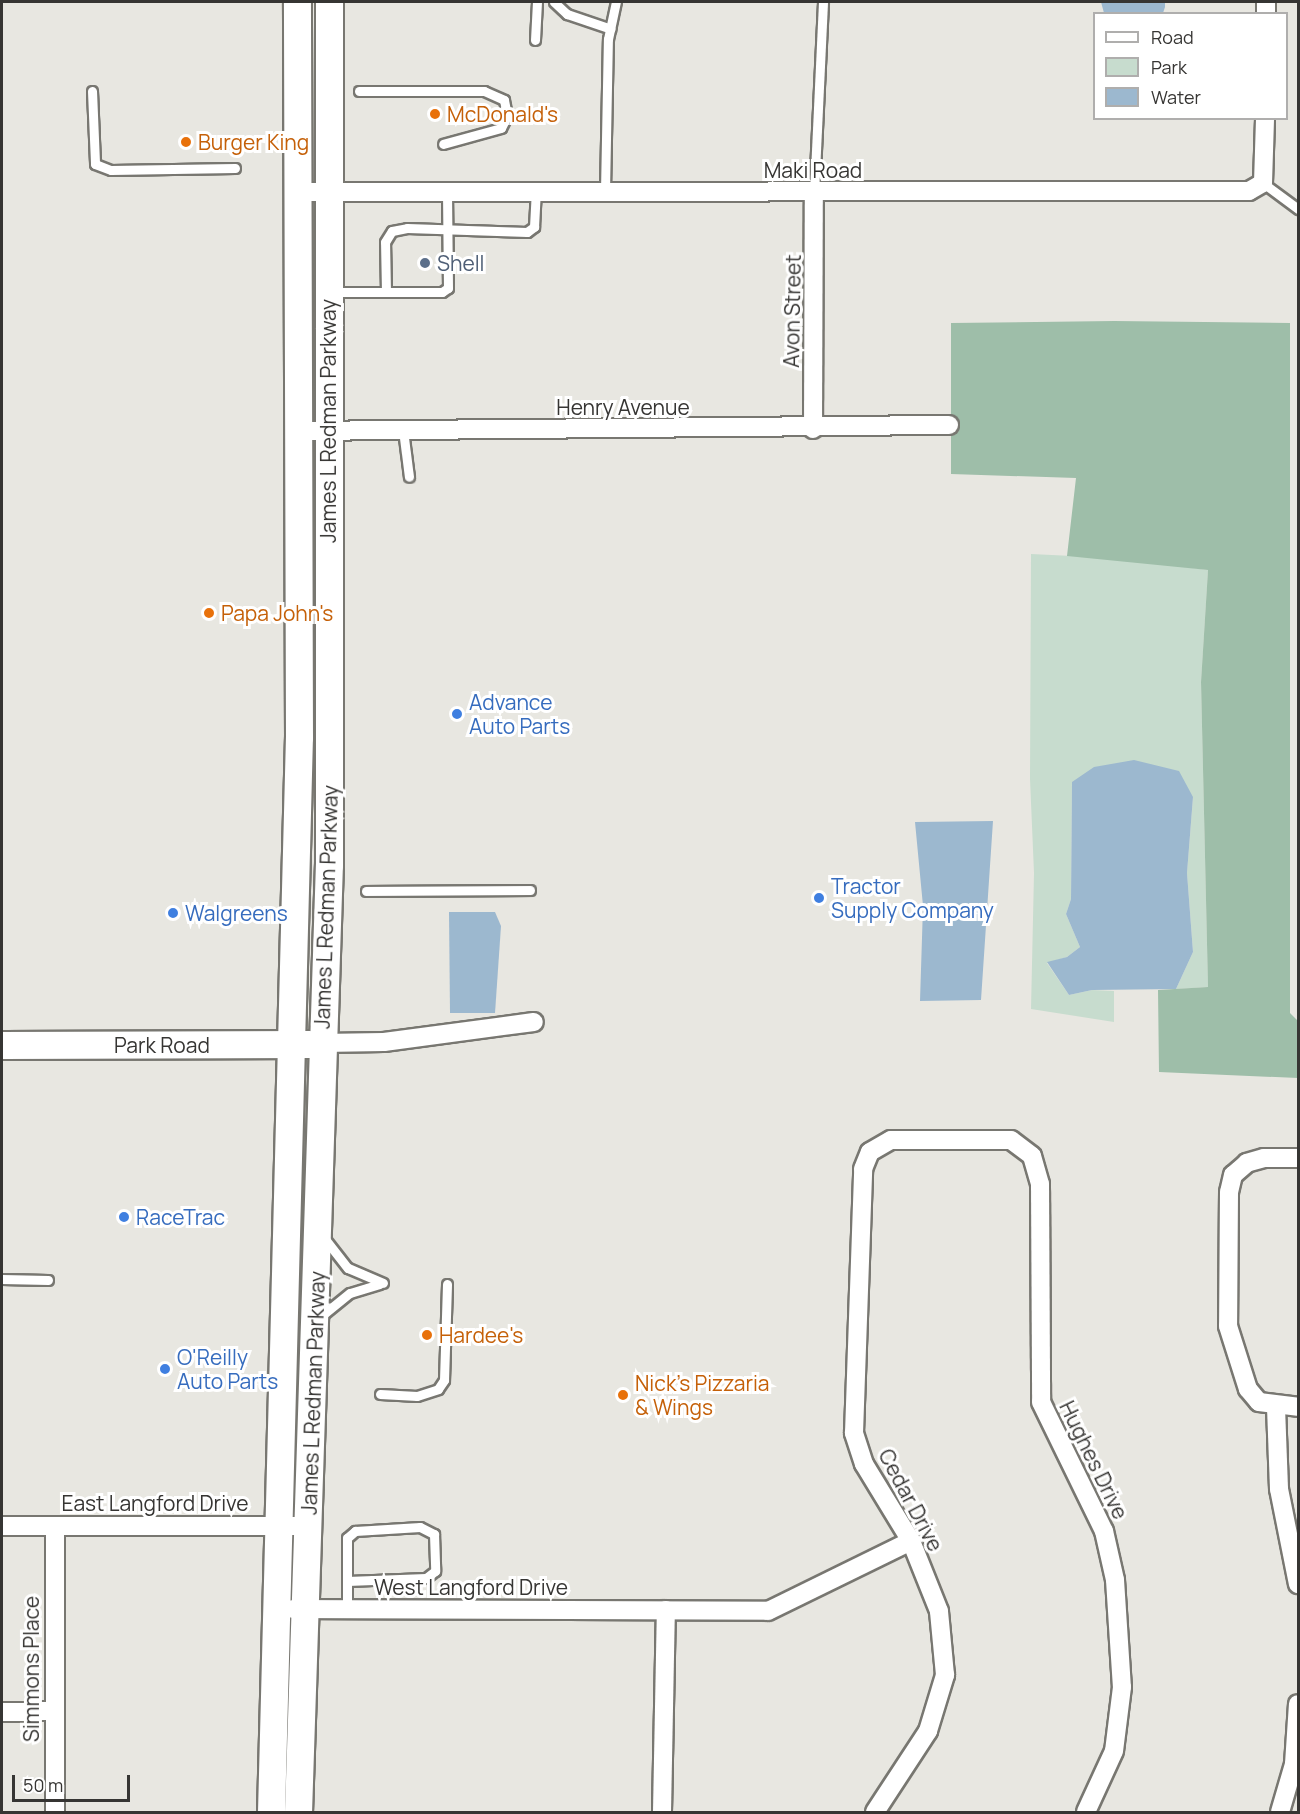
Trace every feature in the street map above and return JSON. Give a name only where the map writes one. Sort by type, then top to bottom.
[{"type":"main road","name":"James L Redman Parkway","points":[[271,1812],[282,1369],[318,1226],[322,1043],[315,737],[297,431],[297,2]]},
{"type":"main road","name":"James L Redman Parkway","points":[[298,1812],[315,1321],[304,1278],[293,1045],[315,737],[329,431],[327,191],[329,2]]},
{"type":"main road","name":"Park Road","points":[[2,1045],[293,1045],[322,1043]]},
{"type":"main road","points":[[304,1278],[300,1368],[312,1435]]},
{"type":"main road","points":[[282,1369],[293,1419],[293,1460],[299,1473],[310,1482]]},
{"type":"main road","points":[[273,1699],[283,1755],[282,1796],[291,1812]]},
{"type":"street","points":[[1263,183],[1265,120]]},
{"type":"street","name":"Maki Road","points":[[296,192],[604,190],[814,193],[1249,190],[1263,183]]},
{"type":"street","name":"Avon Street","points":[[813,429],[814,193]]},
{"type":"street","name":"Henry Avenue","points":[[297,431],[813,429],[949,425]]},
{"type":"street","points":[[322,1043],[384,1042],[534,1022]]},
{"type":"street","name":"Hughes Drive","points":[[870,1152],[891,1140],[1011,1140],[1032,1156],[1040,1184],[1041,1402],[1104,1531],[1121,1633],[1122,1687],[1114,1751],[1086,1812]]},
{"type":"street","name":"Cedar Drive","points":[[870,1152],[863,1169],[854,1433],[864,1464],[911,1540],[939,1611],[945,1675],[928,1731],[875,1812]]},
{"type":"street","points":[[1299,1158],[1264,1158],[1247,1163],[1233,1175],[1229,1192],[1228,1326],[1248,1389],[1259,1402],[1276,1407],[1299,1407]]},
{"type":"street","points":[[1276,1407],[1279,1489],[1299,1584]]},
{"type":"street","name":"East Langford Drive","points":[[2,1526],[309,1526]]},
{"type":"street","name":"Simmons Place","points":[[55,1526],[52,1712],[55,1812]]},
{"type":"street","name":"West Langford Drive","points":[[275,1608],[768,1611],[911,1540]]},
{"type":"street","points":[[662,1812],[666,1610]]},
{"type":"street","points":[[1280,1812],[1293,1764],[1299,1704]]},
{"type":"street","points":[[2,1712],[52,1712]]},
{"type":"lane","points":[[535,40],[537,2]]},
{"type":"lane","points":[[554,2],[567,14],[611,28]]},
{"type":"lane","points":[[604,190],[611,28],[616,2]]},
{"type":"lane","points":[[814,193],[823,2]]},
{"type":"lane","points":[[359,91],[484,91],[504,100],[507,116],[501,128],[443,144]]},
{"type":"lane","points":[[92,92],[95,164],[111,170],[235,168]]},
{"type":"lane","points":[[1263,183],[1299,209]]},
{"type":"lane","points":[[328,292],[442,292],[448,288],[447,190]]},
{"type":"lane","points":[[386,292],[385,242],[392,231],[406,228],[527,232],[534,227],[536,190]]},
{"type":"lane","points":[[403,430],[409,477]]},
{"type":"lane","points":[[366,891],[530,890]]},
{"type":"lane","points":[[315,1321],[350,1293],[383,1283],[348,1268],[331,1251],[318,1226]]},
{"type":"lane","points":[[2,1280],[48,1280]]},
{"type":"lane","points":[[380,1394],[417,1396],[438,1389],[444,1380],[447,1284]]},
{"type":"lane","points":[[346,1609],[347,1538],[355,1531],[374,1528],[430,1529],[434,1534],[435,1572],[426,1578],[347,1581]]},
{"type":"green space","points":[[1114,321],[1290,323],[1290,1013],[1298,1021],[1298,1078],[1159,1072],[1158,990],[1208,987],[1201,682],[1208,570],[1067,556],[1076,478],[951,474],[951,323]]},
{"type":"green space","points":[[1031,554],[1114,558],[1208,570],[1201,682],[1208,987],[1176,989],[1193,952],[1187,873],[1193,797],[1072,782],[1071,899],[1066,914],[1080,947],[1067,957],[1047,963],[1069,995],[1092,990],[1114,991],[1114,1022],[1031,1009],[1034,873],[1030,779]]},
{"type":"water","points":[[1101,2],[1165,2],[1163,12],[1104,12]]},
{"type":"water","points":[[1134,760],[1179,771],[1193,797],[1187,873],[1193,952],[1176,989],[1092,990],[1069,995],[1047,962],[1067,957],[1080,947],[1066,914],[1071,899],[1072,782],[1094,767]]},
{"type":"water","points":[[993,821],[981,1000],[920,1001],[923,906],[915,822]]},
{"type":"water","points":[[449,912],[495,912],[501,926],[495,1013],[450,1013]]},
{"type":"place","name":"McDonald's","points":[[435,114]]},
{"type":"place","name":"Burger King","points":[[186,142]]},
{"type":"place","name":"Shell","points":[[425,263]]},
{"type":"place","name":"Papa John's","points":[[209,613]]},
{"type":"place","name":"Advance Auto Parts","points":[[457,714]]},
{"type":"place","name":"Tractor Supply Company","points":[[819,898]]},
{"type":"place","name":"Walgreens","points":[[173,913]]},
{"type":"place","name":"RaceTrac","points":[[124,1217]]},
{"type":"place","name":"Hardee's","points":[[427,1335]]},
{"type":"place","name":"O'Reilly Auto Parts","points":[[165,1369]]},
{"type":"place","name":"Nick's Pizzaria & Wings","points":[[623,1395]]}]
